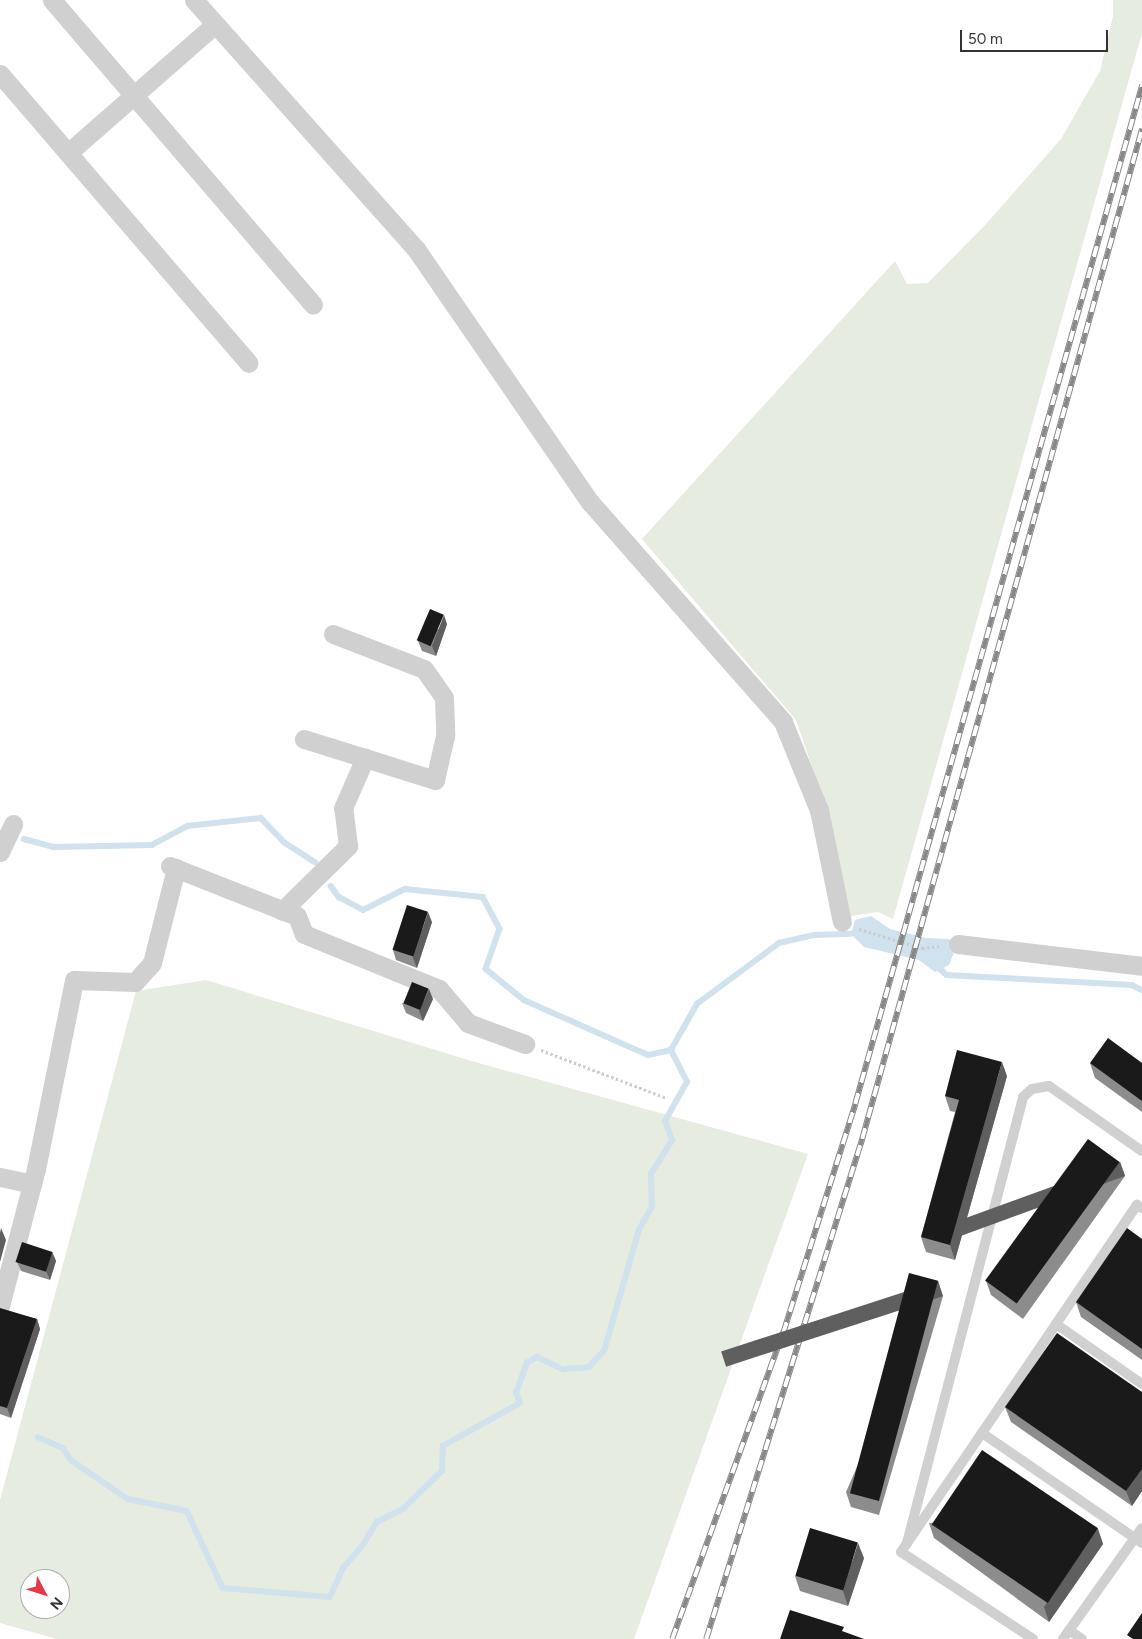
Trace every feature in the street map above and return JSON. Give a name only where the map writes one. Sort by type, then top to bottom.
[{"type":"street","points":[[52,0],[313,305]]},
{"type":"street","points":[[194,0],[214,26],[416,249],[590,502],[783,722],[819,810],[842,922]]},
{"type":"street","points":[[68,153],[214,26]]},
{"type":"street","points":[[0,74],[249,363]]},
{"type":"street","points":[[304,739],[434,780],[445,736],[444,698],[424,669],[333,634]]},
{"type":"street","points":[[282,911],[348,846],[343,808],[365,758]]},
{"type":"street","points":[[0,852],[14,824]]},
{"type":"street","points":[[0,1306],[32,1184],[74,980],[134,982],[152,963],[173,867],[297,916],[304,934],[439,989],[468,1023],[525,1044]]},
{"type":"street","points":[[958,944],[1142,966]]},
{"type":"street","points":[[0,1177],[32,1184]]},
{"type":"lane","points":[[907,1543],[1023,1097],[1032,1089],[1049,1086],[1142,1151]]},
{"type":"lane","points":[[1033,1639],[901,1552],[1140,1204]]},
{"type":"lane","points":[[1056,1324],[1142,1384]]},
{"type":"lane","points":[[982,1433],[1138,1541]]},
{"type":"lane","points":[[1082,1639],[1066,1635],[1138,1541],[1142,1528]]},
{"type":"path","points":[[842,922],[877,936],[922,948],[958,944]]},
{"type":"path","points":[[525,1044],[666,1098]]},
{"type":"shaded area","points":[[1113,0],[1142,0],[1142,33],[893,919],[878,912],[851,916],[828,814],[796,720],[642,539],[895,261],[907,284],[928,283],[986,224],[1061,139],[1100,71],[1113,16]]},
{"type":"shaded area","points":[[206,980],[475,1062],[808,1154],[634,1639],[57,1639],[0,1623],[0,1500],[136,991]]},
{"type":"water","points":[[871,916],[890,929],[926,938],[949,939],[956,947],[949,965],[935,972],[919,960],[864,947],[851,934],[855,920]]},
{"type":"building","points":[[430,609],[444,615],[431,646],[417,640]]},
{"type":"building","points":[[407,905],[428,912],[413,956],[392,950]]},
{"type":"building","points":[[412,982],[429,989],[420,1010],[403,1003]]},
{"type":"building","points":[[1108,1038],[1142,1063],[1142,1101],[1090,1063]]},
{"type":"building","points":[[957,1050],[1002,1062],[950,1245],[921,1237],[959,1100],[945,1096]]},
{"type":"building","points":[[1088,1139],[1120,1162],[1017,1304],[985,1281]]},
{"type":"building","points":[[1127,1228],[1142,1239],[1142,1349],[1076,1302]]},
{"type":"building","points":[[22,1242],[52,1252],[46,1272],[16,1262]]},
{"type":"building","points":[[909,1273],[938,1281],[879,1501],[850,1493]]},
{"type":"building","points":[[0,1308],[37,1319],[7,1408],[0,1406]]},
{"type":"building","points":[[1057,1333],[1142,1392],[1142,1469],[1126,1491],[1005,1407]]},
{"type":"building","points":[[982,1450],[1098,1528],[1048,1603],[932,1525]]},
{"type":"building","points":[[810,1528],[858,1543],[843,1590],[795,1576]]},
{"type":"building","points":[[790,1610],[844,1627],[842,1631],[864,1639],[780,1639]]},
{"type":"building","points":[[1142,1613],[1142,1639],[1133,1639],[1127,1635]]},
{"type":"waterway","points":[[24,839],[54,847],[152,845],[187,826],[261,818],[284,842],[315,862]]},
{"type":"waterway","points":[[331,886],[339,897],[363,910],[405,889],[483,897],[500,929],[486,969],[524,1000],[648,1055],[671,1050],[697,1004],[779,943],[815,935],[851,934]]},
{"type":"waterway","points":[[937,966],[947,975],[1132,985],[1142,990]]},
{"type":"waterway","points":[[38,1437],[63,1448],[71,1460],[128,1499],[187,1511],[223,1588],[330,1597],[343,1568],[363,1545],[377,1522],[403,1509],[442,1471],[443,1446],[520,1403],[516,1393],[527,1363],[537,1357],[563,1369],[589,1367],[604,1351],[639,1230],[652,1207],[651,1174],[672,1140],[665,1121],[687,1082],[671,1050]]},
{"type":"railway","points":[[672,1639],[783,1333],[855,1104],[1142,85]]},
{"type":"railway","points":[[706,1639],[862,1139],[1142,129]]}]
